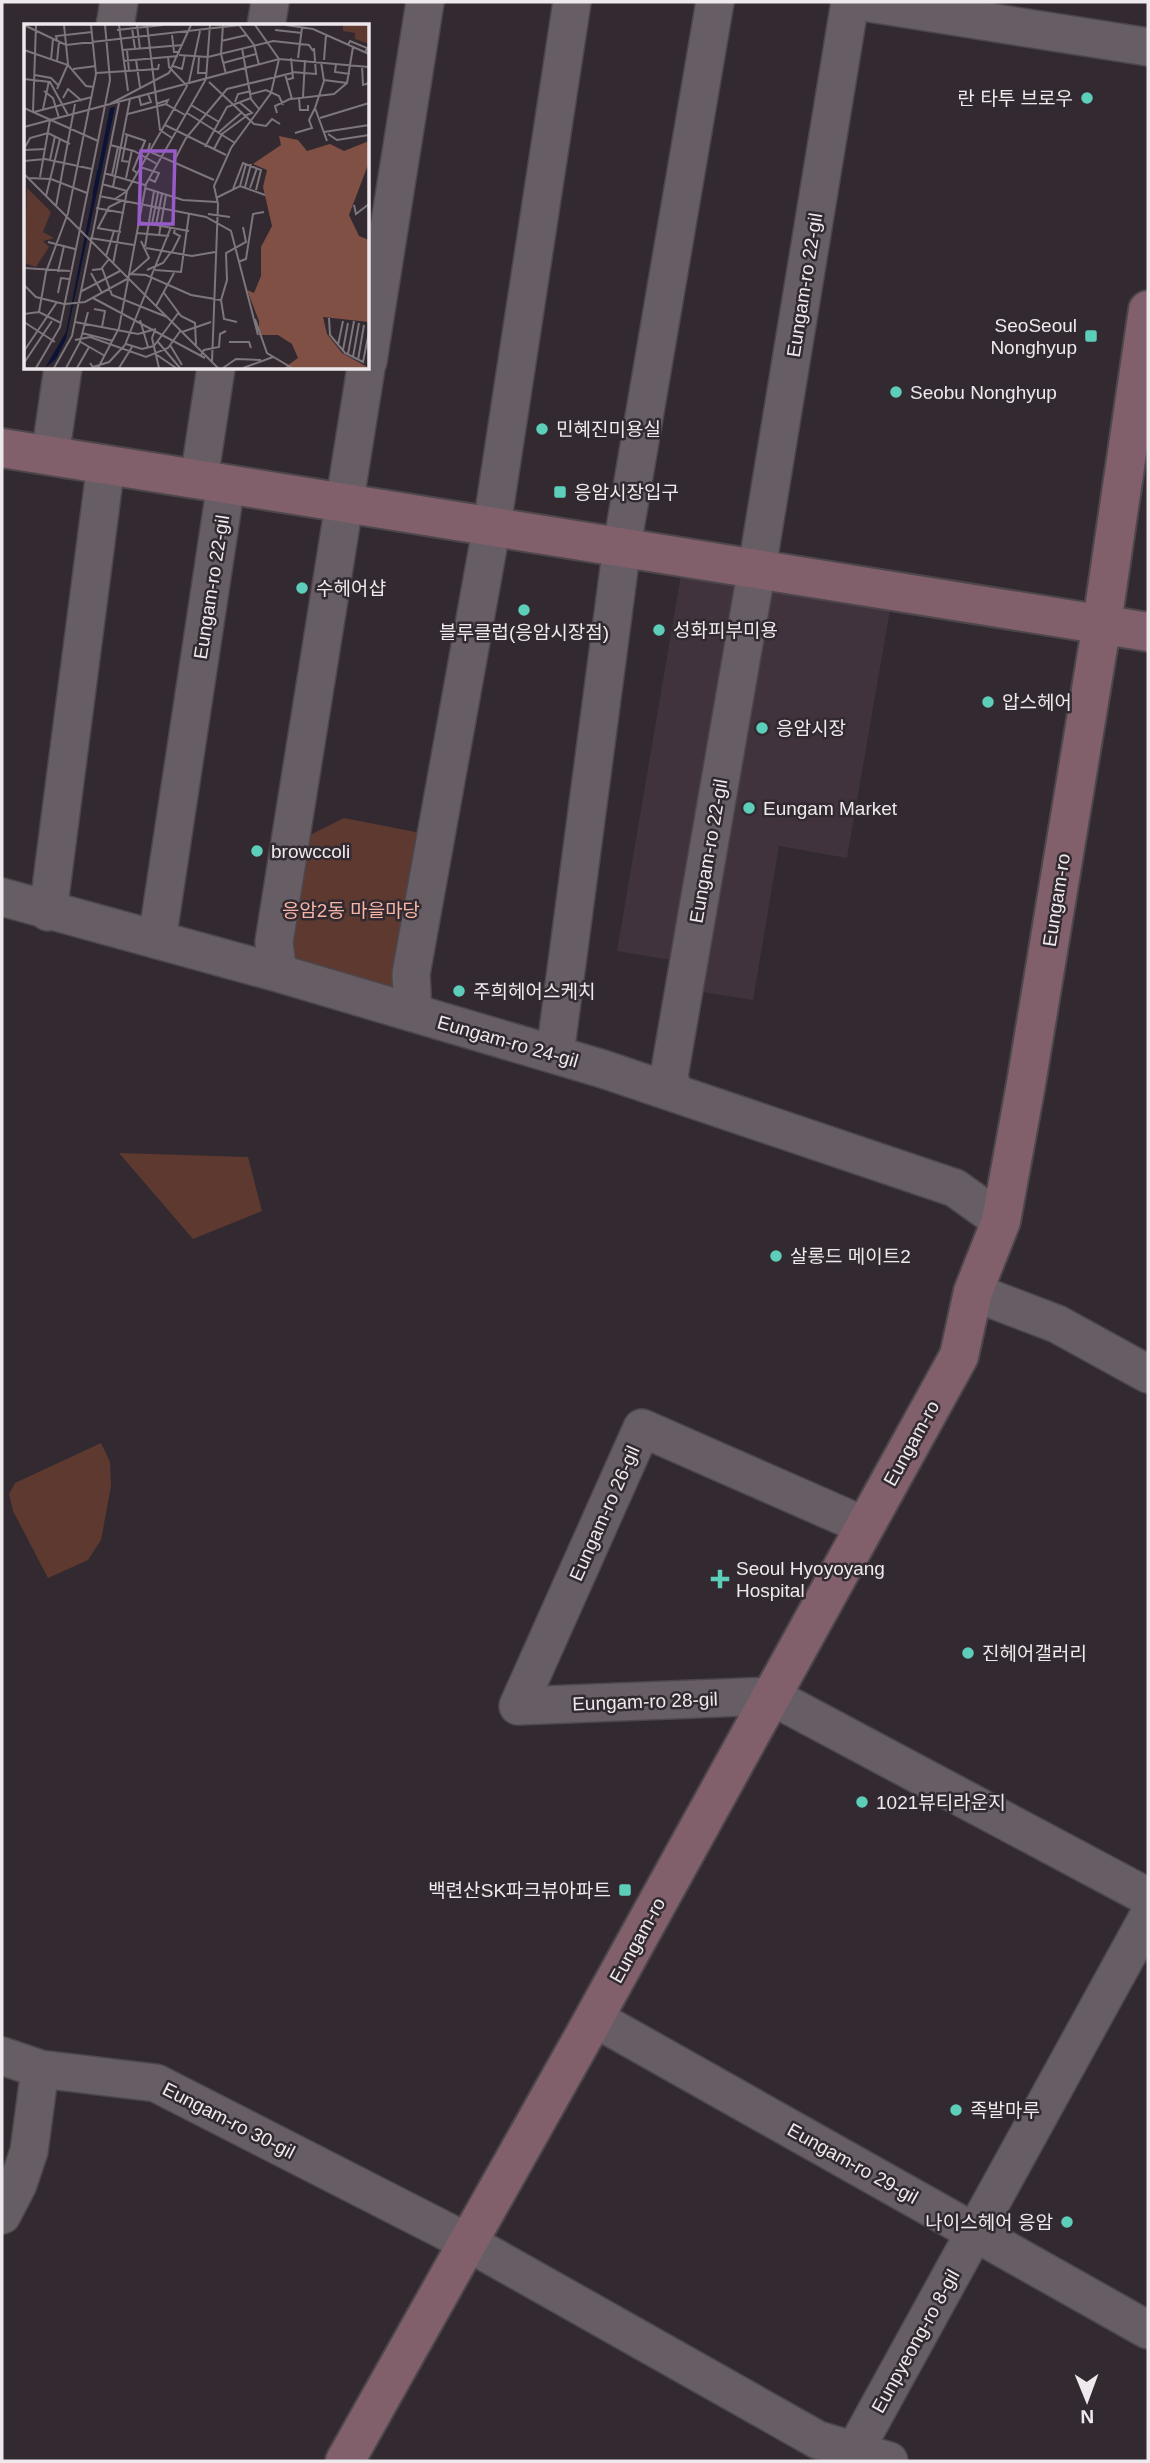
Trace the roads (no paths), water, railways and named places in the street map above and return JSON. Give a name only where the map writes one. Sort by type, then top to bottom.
[{"type":"main road","name":"Eungam-ro","points":[[345,2461],[594,2018],[959,1356],[973,1292],[1001,1220],[1102,623],[1148,310]]},
{"type":"main road","points":[[2,448],[1148,632]]},
{"type":"street","points":[[115,24],[119,2]]},
{"type":"street","points":[[266,24],[270,2]]},
{"type":"street","points":[[369,355],[425,2]]},
{"type":"street","points":[[413,1013],[411,974],[492,526],[572,2]]},
{"type":"street","points":[[555,1054],[622,547],[715,2]]},
{"type":"street","name":"Eungam-ro 22-gil","points":[[674,1093],[670,1076],[850,2]]},
{"type":"street","points":[[863,2],[1148,47]]},
{"type":"street","points":[[50,456],[63,369]]},
{"type":"street","name":"Eungam-ro 22-gil","points":[[158,940],[213,482],[216,369]]},
{"type":"street","points":[[278,973],[274,942],[366,369]]},
{"type":"street","points":[[48,912],[106,464]]},
{"type":"street","name":"Eungam-ro 24-gil","points":[[2,897],[48,912],[278,973],[555,1054],[955,1188],[1001,1220]]},
{"type":"street","points":[[973,1292],[1057,1324],[1148,1374]]},
{"type":"street","name":"Eungam-ro 26-gil","points":[[518,1706],[642,1428],[865,1526]]},
{"type":"street","points":[[771,1696],[1148,1897]]},
{"type":"street","name":"Eungam-ro 28-gil","points":[[518,1706],[771,1696]]},
{"type":"street","name":"Eunpyeong-ro 8-gil","points":[[852,2456],[1148,1917]]},
{"type":"street","name":"Eungam-ro 29-gil","points":[[594,2018],[1148,2330]]},
{"type":"street","name":"Eungam-ro 30-gil","points":[[2,2056],[40,2069],[156,2083],[467,2242],[818,2440],[852,2456]]},
{"type":"street","points":[[2,2215],[18,2184],[29,2151],[40,2069]]},
{"type":"street","points":[[852,2456],[889,2461]]},
{"type":"place","name":"란 타투 브로우","points":[[1087,98]]},
{"type":"place","name":"SeoSeoul Nonghyup","points":[[1091,336]]},
{"type":"place","name":"Seobu Nonghyup","points":[[896,392]]},
{"type":"place","name":"민혜진미용실","points":[[542,429]]},
{"type":"place","name":"응암시장입구","points":[[560,492]]},
{"type":"place","name":"수헤어샵","points":[[302,588]]},
{"type":"place","name":"블루클럽(응암시장점)","points":[[524,610]]},
{"type":"place","name":"성화피부미용","points":[[659,630]]},
{"type":"place","name":"압스헤어","points":[[988,702]]},
{"type":"place","name":"응암시장","points":[[762,728]]},
{"type":"place","name":"Eungam Market","points":[[749,808]]},
{"type":"place","name":"browccoli","points":[[257,851]]},
{"type":"place","name":"주희헤어스케치","points":[[459,991]]},
{"type":"place","name":"살롱드 메이트2","points":[[776,1256]]},
{"type":"place","name":"Seoul Hyoyoyang Hospital","points":[[720,1579]]},
{"type":"place","name":"진헤어갤러리","points":[[968,1653]]},
{"type":"place","name":"1021뷰티라운지","points":[[862,1802]]},
{"type":"place","name":"백련산SK파크뷰아파트","points":[[625,1890]]},
{"type":"place","name":"족발마루","points":[[956,2110]]},
{"type":"place","name":"나이스헤어 응암","points":[[1067,2222]]},
{"type":"park label","name":"응암2동 마을마당","points":[[351,910]]}]
